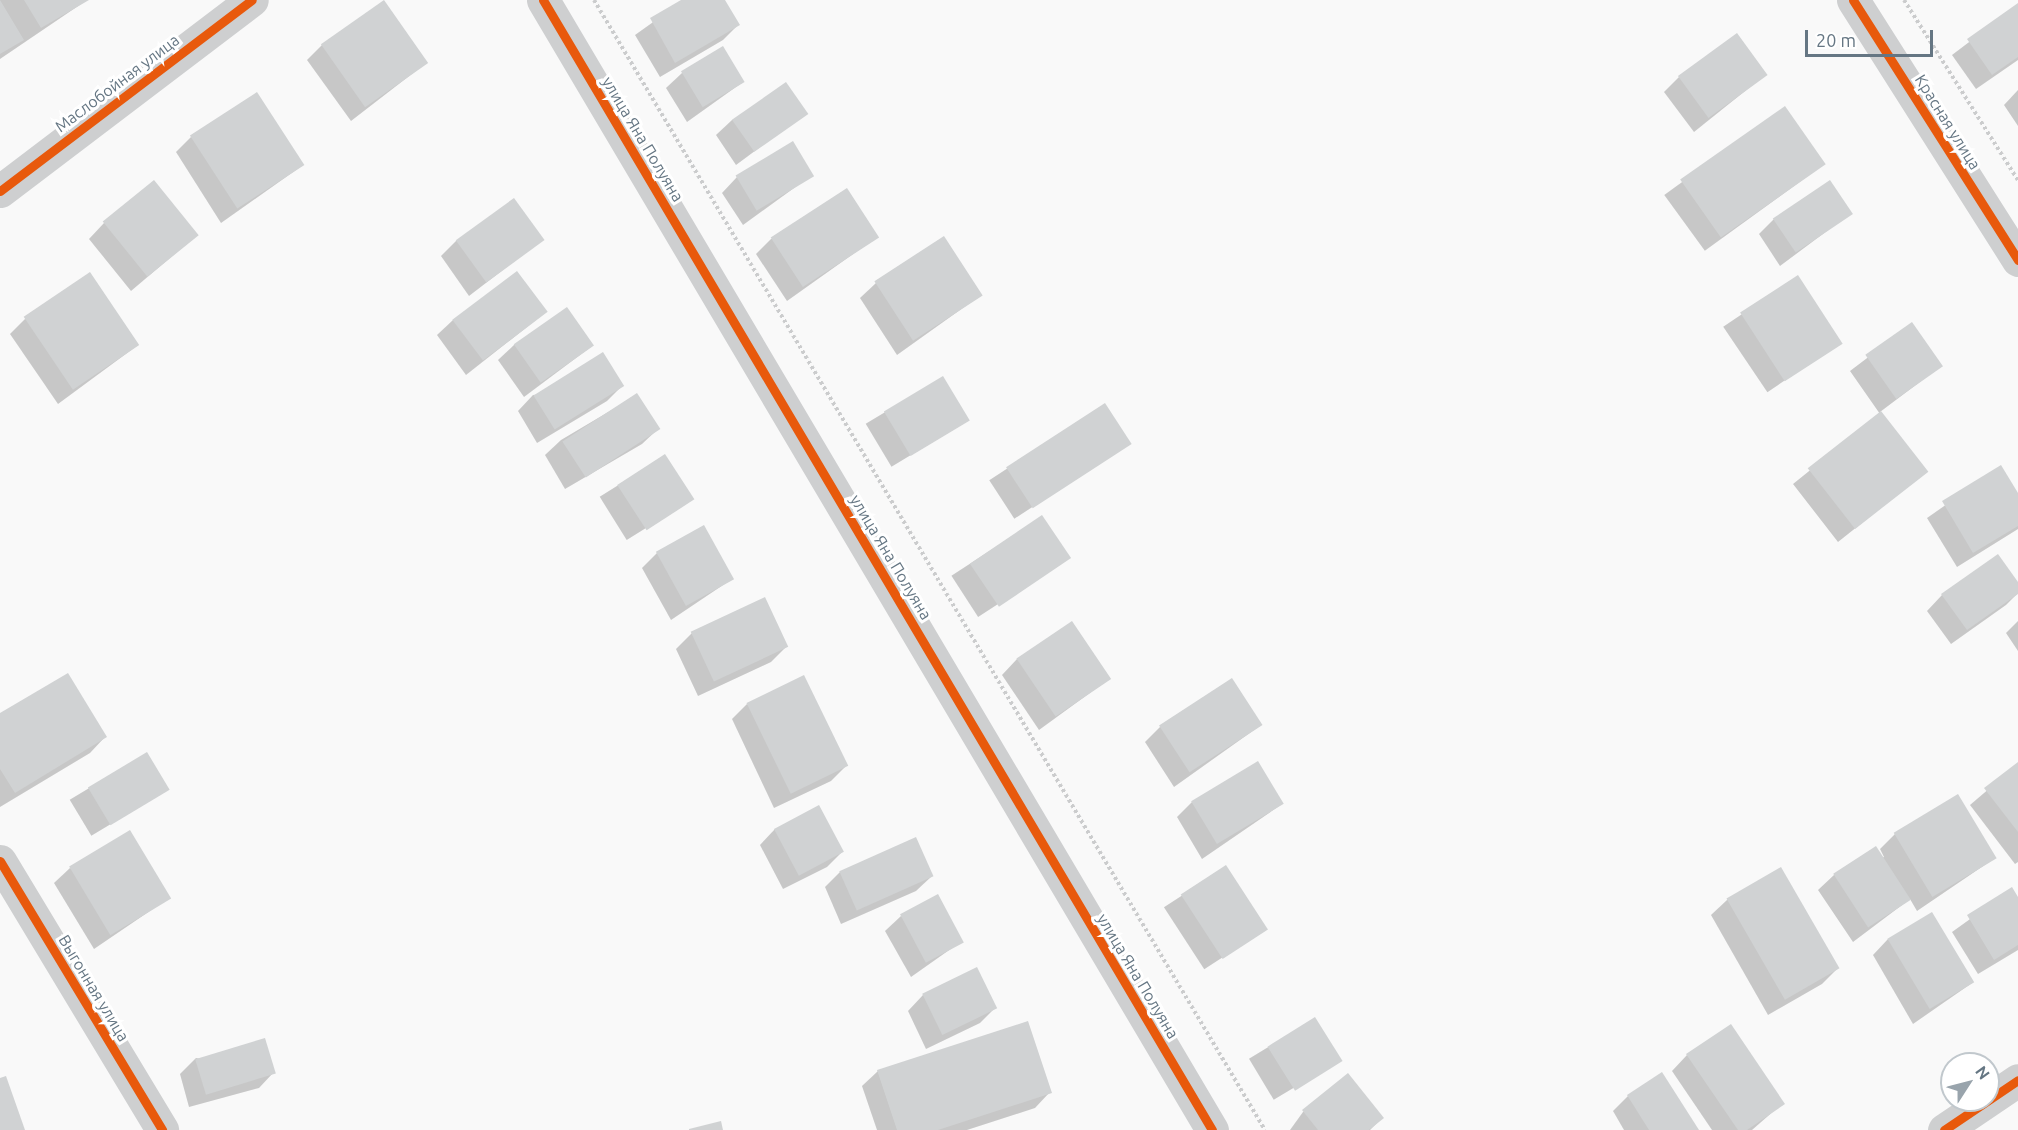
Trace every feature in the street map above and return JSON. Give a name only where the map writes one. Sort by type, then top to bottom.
[{"type":"street","name":"Маслобойная улица","points":[[0,191],[252,0]]},
{"type":"street","name":"улица Яна Полуяна","points":[[543,0],[1212,1130]]},
{"type":"street","name":"Красная улица","points":[[1853,0],[2018,260]]},
{"type":"street","name":"Выгонная улица","points":[[0,861],[162,1130]]},
{"type":"street","points":[[1944,1130],[2018,1080]]},
{"type":"path","points":[[594,0],[1265,1130]]},
{"type":"path","points":[[1904,0],[2018,180]]},
{"type":"building","points":[[0,0],[24,40],[0,54]]},
{"type":"building","points":[[24,0],[89,0],[41,28]]},
{"type":"building","points":[[384,0],[428,63],[365,107],[321,44]]},
{"type":"building","points":[[681,0],[725,0],[740,25],[675,63],[650,18]]},
{"type":"building","points":[[2018,3],[2018,57],[1992,75],[1967,39]]},
{"type":"building","points":[[1737,33],[1768,75],[1709,118],[1678,76]]},
{"type":"building","points":[[723,46],[745,82],[703,107],[681,71]]},
{"type":"building","points":[[786,82],[808,114],[754,152],[732,120]]},
{"type":"building","points":[[257,92],[304,165],[237,209],[190,136]]},
{"type":"building","points":[[1785,106],[1826,164],[1721,238],[1680,179]]},
{"type":"building","points":[[793,141],[814,176],[757,211],[736,176]]},
{"type":"building","points":[[154,180],[199,235],[147,277],[103,222]]},
{"type":"building","points":[[1830,180],[1853,214],[1796,253],[1773,219]]},
{"type":"building","points":[[847,188],[879,237],[803,287],[771,238]]},
{"type":"building","points":[[514,198],[545,240],[486,282],[456,240]]},
{"type":"building","points":[[944,236],[983,296],[913,341],[874,281]]},
{"type":"building","points":[[517,271],[548,312],[483,360],[452,320]]},
{"type":"building","points":[[90,272],[139,345],[73,390],[24,317]]},
{"type":"building","points":[[1798,275],[1843,344],[1785,381],[1740,313]]},
{"type":"building","points":[[567,307],[594,346],[541,383],[514,344]]},
{"type":"building","points":[[1912,322],[1943,366],[1896,399],[1865,355]]},
{"type":"building","points":[[603,352],[624,386],[555,429],[533,395]]},
{"type":"building","points":[[943,376],[970,421],[911,456],[884,412]]},
{"type":"building","points":[[637,393],[660,429],[586,478],[562,441]]},
{"type":"building","points":[[1105,403],[1132,444],[1033,508],[1006,467]]},
{"type":"building","points":[[1881,411],[1928,472],[1855,529],[1808,468]]},
{"type":"building","points":[[665,454],[694,499],[647,530],[617,485]]},
{"type":"building","points":[[2001,465],[2018,493],[2018,526],[1973,553],[1942,501]]},
{"type":"building","points":[[1042,515],[1071,558],[999,607],[970,564]]},
{"type":"building","points":[[704,525],[734,579],[686,606],[656,552]]},
{"type":"building","points":[[1998,554],[2018,582],[2018,594],[1967,630],[1941,594]]},
{"type":"building","points":[[765,597],[788,647],[714,682],[691,632]]},
{"type":"building","points":[[1072,621],[1111,679],[1056,716],[1016,658]]},
{"type":"building","points":[[68,673],[107,737],[15,793],[0,769],[0,713]]},
{"type":"building","points":[[804,675],[848,766],[791,794],[746,703]]},
{"type":"building","points":[[1232,678],[1262,725],[1190,772],[1159,725]]},
{"type":"building","points":[[147,752],[170,790],[111,825],[88,788]]},
{"type":"building","points":[[1258,761],[1284,804],[1217,844],[1191,801]]},
{"type":"building","points":[[2018,762],[2018,832],[1984,788]]},
{"type":"building","points":[[1958,794],[1997,858],[1932,897],[1894,833]]},
{"type":"building","points":[[819,805],[844,852],[799,876],[774,829]]},
{"type":"building","points":[[130,830],[171,899],[110,935],[69,867]]},
{"type":"building","points":[[916,837],[933,876],[857,910],[839,871]]},
{"type":"building","points":[[1876,846],[1911,900],[1868,927],[1833,874]]},
{"type":"building","points":[[1226,865],[1268,930],[1223,959],[1181,894]]},
{"type":"building","points":[[1781,867],[1840,968],[1785,1000],[1726,898]]},
{"type":"building","points":[[2012,887],[2018,897],[2018,945],[1994,960],[1967,915]]},
{"type":"building","points":[[938,894],[964,943],[926,963],[900,914]]},
{"type":"building","points":[[1932,912],[1974,982],[1930,1009],[1887,939]]},
{"type":"building","points":[[977,967],[997,1008],[942,1035],[922,994]]},
{"type":"building","points":[[1315,1017],[1343,1061],[1295,1091],[1268,1047]]},
{"type":"building","points":[[1028,1021],[1052,1093],[938,1130],[897,1130],[877,1070]]},
{"type":"building","points":[[1731,1024],[1785,1104],[1747,1130],[1738,1130],[1686,1054]]},
{"type":"building","points":[[265,1038],[276,1073],[206,1095],[195,1059]]},
{"type":"building","points":[[1662,1072],[1699,1130],[1649,1130],[1627,1095]]},
{"type":"building","points":[[1348,1073],[1384,1118],[1369,1130],[1318,1130],[1302,1110]]},
{"type":"building","points":[[6,1076],[25,1130],[0,1130],[0,1078]]},
{"type":"building","points":[[721,1121],[723,1130],[689,1130],[689,1129]]},
{"type":"cycle path","points":[[0,191],[252,0]]},
{"type":"cycle path","points":[[543,0],[1212,1130]]},
{"type":"cycle path","points":[[1853,0],[2018,260]]},
{"type":"cycle path","points":[[0,861],[162,1130]]},
{"type":"cycle path","points":[[1944,1130],[2018,1080]]}]
